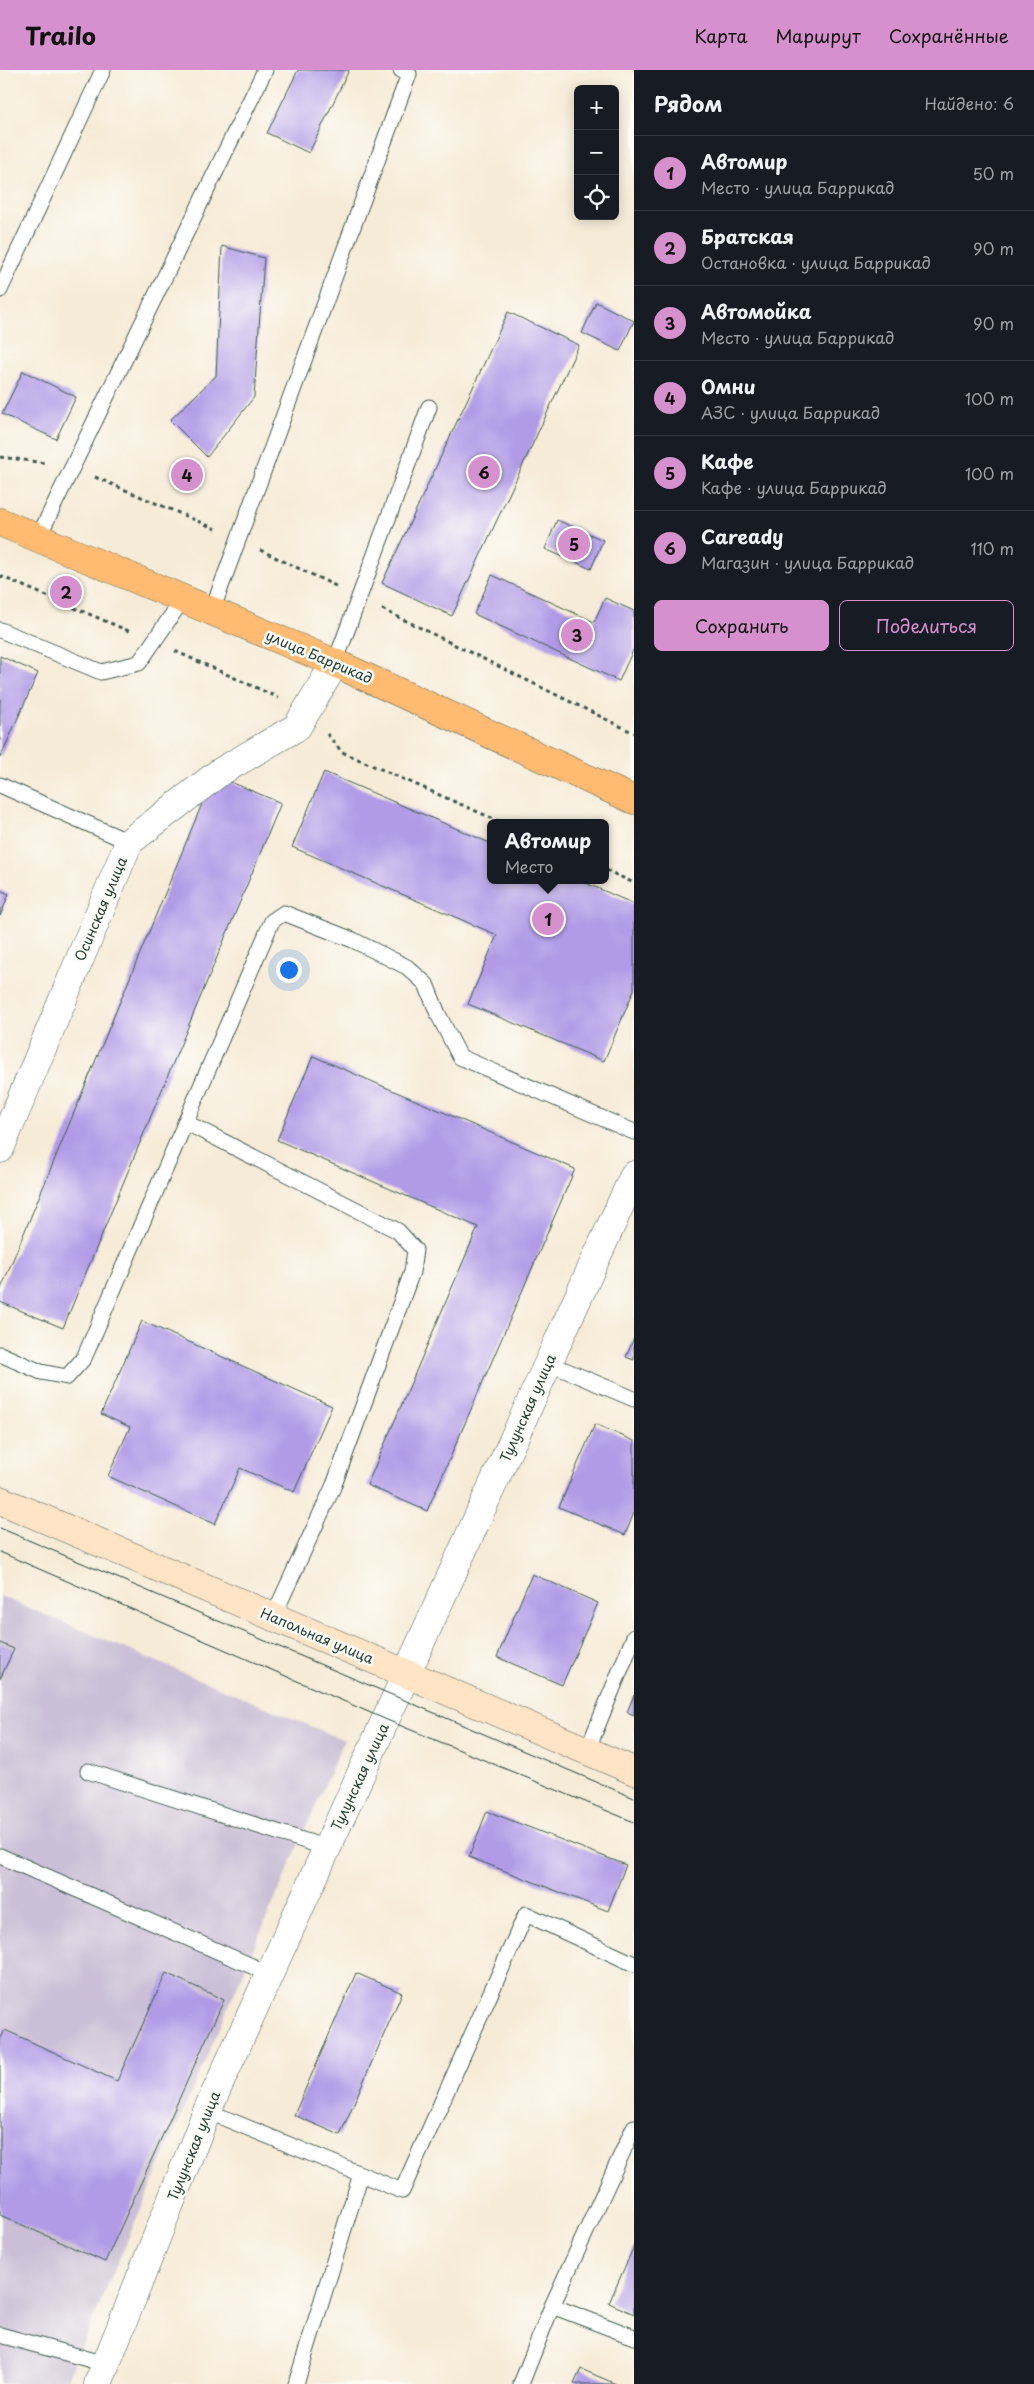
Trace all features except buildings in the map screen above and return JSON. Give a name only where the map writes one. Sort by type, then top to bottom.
[{"type":"main road","name":"улица Баррикад","points":[[0,522],[335,663],[634,800]]},
{"type":"street","name":"Осинская улица","points":[[0,1149],[129,842],[220,772],[297,727],[335,663]]},
{"type":"street","name":"Тулунская улица","points":[[102,2374],[207,2111],[634,1175]]},
{"type":"street","name":"Напольная улица","points":[[0,1500],[634,1771]]},
{"type":"lane","points":[[0,290],[103,70]]},
{"type":"lane","points":[[38,538],[265,70]]},
{"type":"lane","points":[[212,611],[408,74],[401,70]]},
{"type":"lane","points":[[335,663],[430,407]]},
{"type":"lane","points":[[0,630],[100,672],[139,663],[183,600]]},
{"type":"lane","points":[[0,785],[129,842]]},
{"type":"lane","points":[[0,1354],[41,1372],[67,1377],[84,1358],[272,921],[284,913],[352,940],[408,967],[426,984],[438,1014],[460,1057],[634,1132]]},
{"type":"lane","points":[[185,1122],[398,1231],[415,1250],[412,1272],[334,1485],[273,1617]]},
{"type":"lane","points":[[548,1363],[634,1399]]},
{"type":"lane","points":[[587,1751],[634,1637]]},
{"type":"lane","points":[[88,1771],[328,1848]]},
{"type":"lane","points":[[0,1856],[270,1974]]},
{"type":"lane","points":[[207,2111],[402,2191],[526,1914],[634,1964]]},
{"type":"lane","points":[[521,2384],[552,2306],[634,2127]]},
{"type":"lane","points":[[296,2384],[362,2174]]},
{"type":"lane","points":[[552,2306],[634,2337]]},
{"type":"lane","points":[[0,2336],[102,2374]]},
{"type":"path","points":[[0,457],[72,467],[238,539],[634,733]]},
{"type":"path","points":[[0,576],[155,642]]},
{"type":"path","points":[[609,871],[634,883]]},
{"type":"shaded area","points":[[0,1596],[344,1740],[65,2384],[0,2384]]},
{"type":"tram line","points":[[0,1528],[634,1798]]},
{"type":"tram line","points":[[0,1552],[387,1720],[634,1822]]},
{"type":"place","name":"Caready","points":[[484,472]]},
{"type":"place","name":"Омни","points":[[187,475]]},
{"type":"place","name":"Кафе","points":[[574,544]]},
{"type":"place","name":"Братская","points":[[66,592]]},
{"type":"place","name":"Автомойка","points":[[577,635]]},
{"type":"place","name":"Автомир","points":[[548,919]]}]
